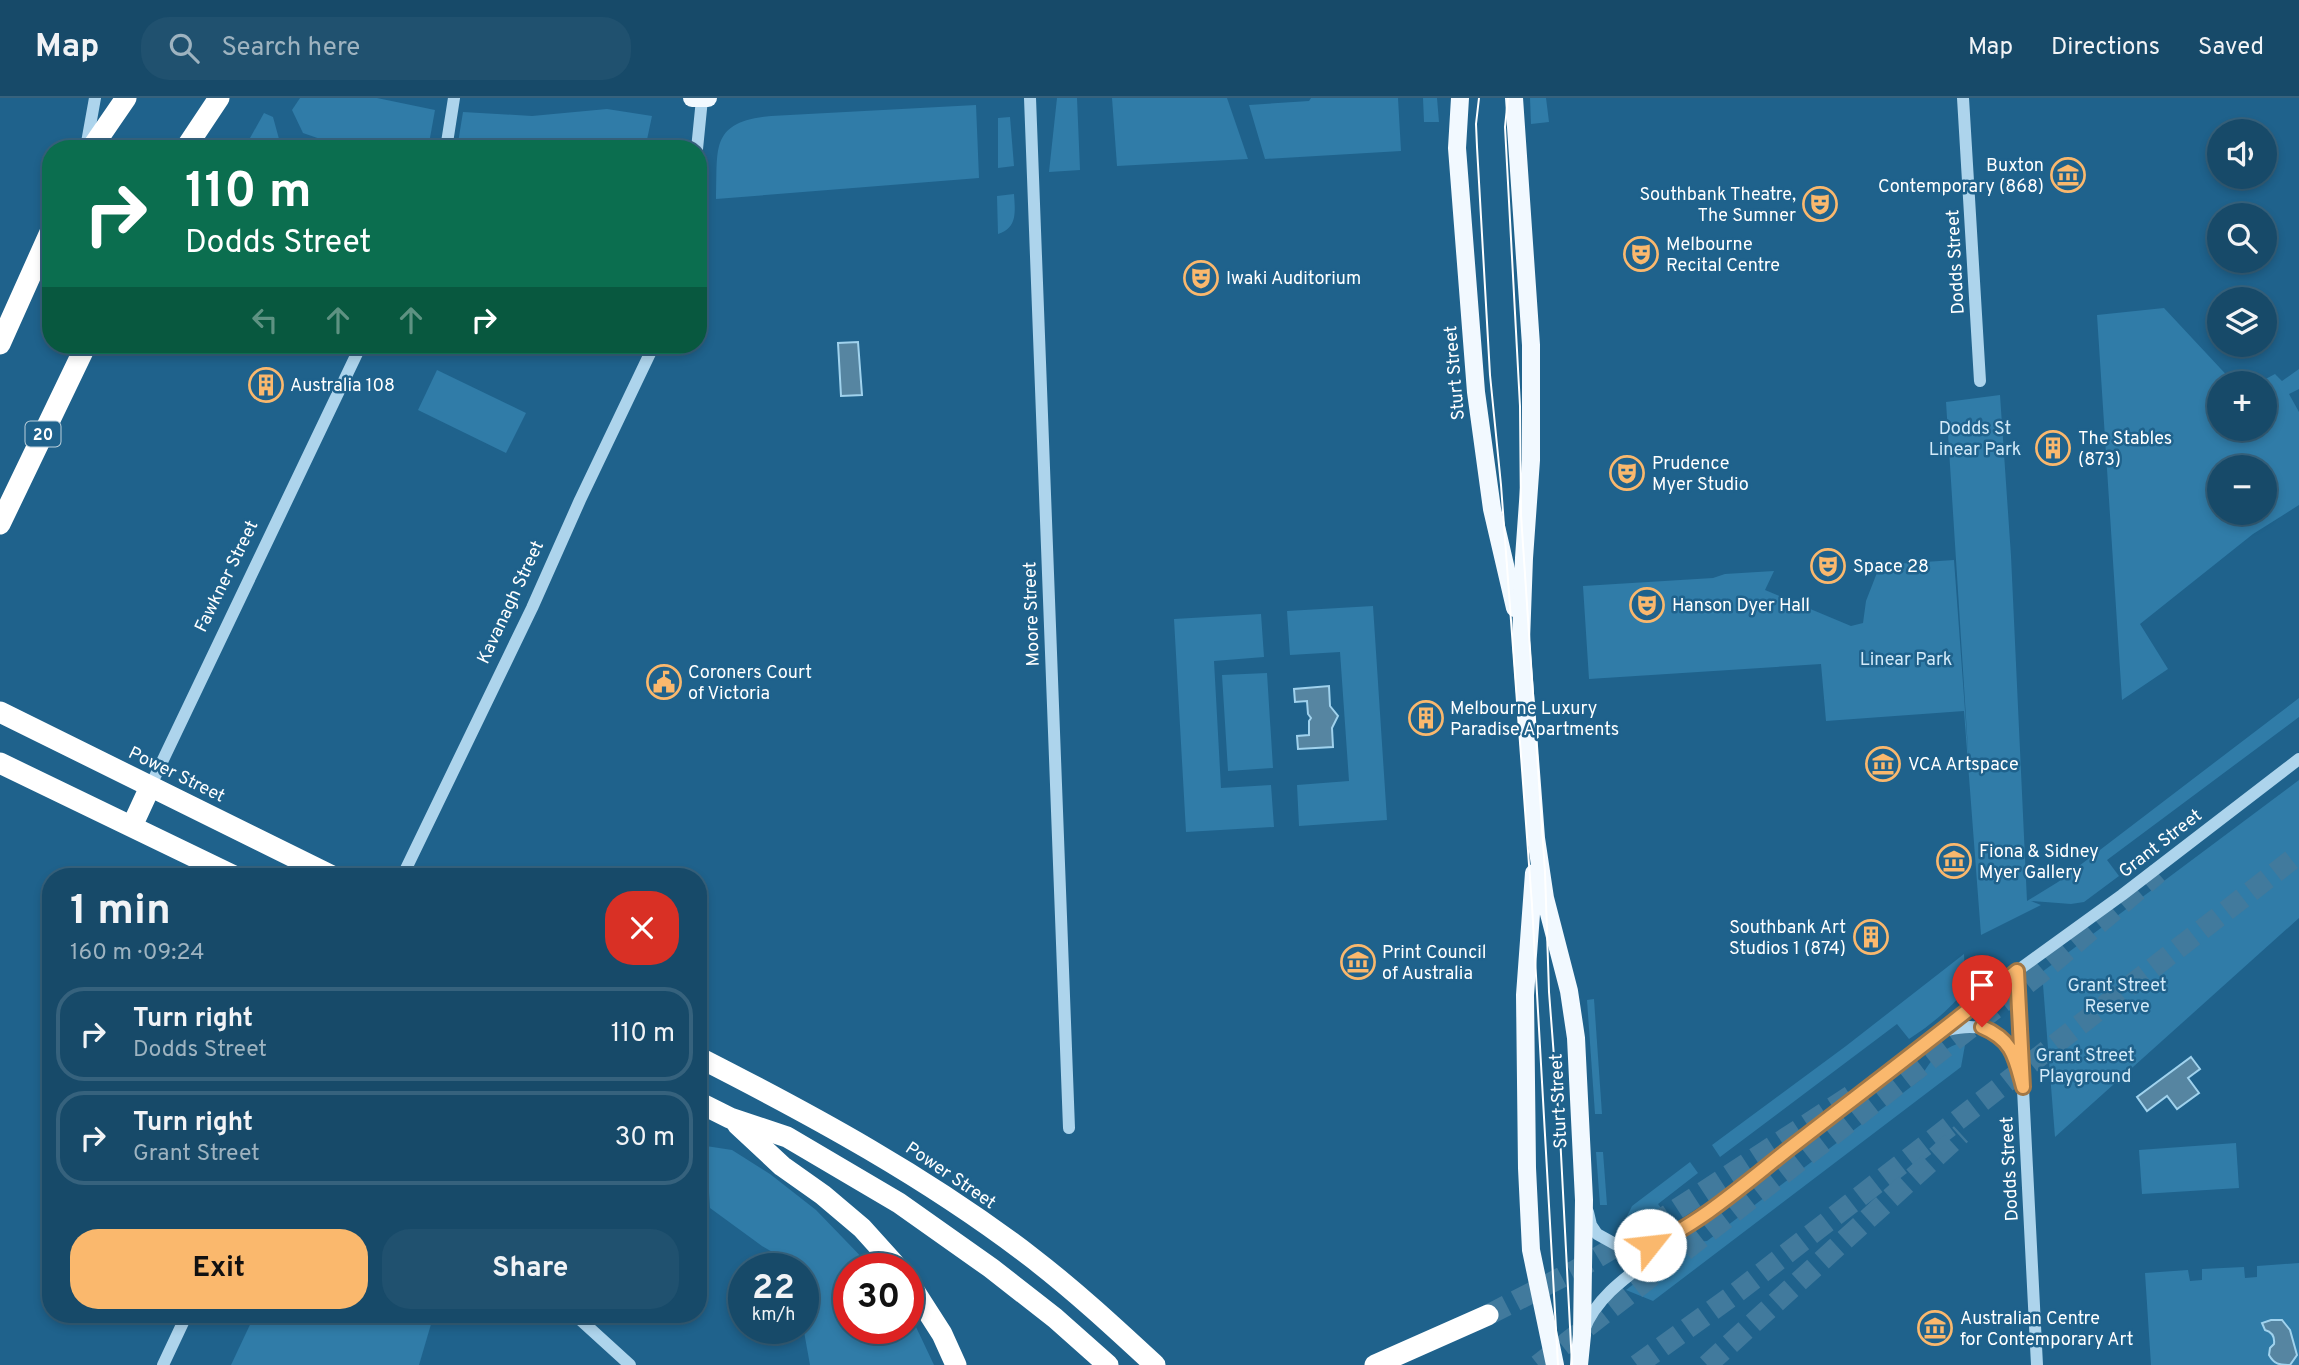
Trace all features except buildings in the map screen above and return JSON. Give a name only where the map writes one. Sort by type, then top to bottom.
[{"type":"highway","points":[[95,140],[126,98]]},
{"type":"highway","points":[[191,140],[219,98]]},
{"type":"highway","points":[[0,344],[42,250]]},
{"type":"highway","name":"20","points":[[0,524],[82,354]]},
{"type":"highway","name":"Power Street","points":[[0,712],[316,868]]},
{"type":"highway","points":[[0,763],[218,868]]},
{"type":"highway","name":"Fawkner Street","points":[[132,826],[150,787]]},
{"type":"highway","name":"Power Street","points":[[707,1062],[787,1102],[879,1154],[956,1204],[1031,1257],[1155,1365]]},
{"type":"highway","points":[[707,1106],[730,1118],[787,1137],[899,1203],[991,1268],[1055,1318],[1108,1365]]},
{"type":"highway","points":[[730,1118],[782,1166],[823,1195],[862,1228],[885,1253]]},
{"type":"highway","points":[[924,1306],[942,1334],[956,1365]]},
{"type":"highway","points":[[1375,1365],[1488,1315]]},
{"type":"main road","points":[[692,98],[708,98]]},
{"type":"main road","name":"Sturt Street","points":[[1460,98],[1457,148],[1476,392],[1492,509],[1521,641]]},
{"type":"main road","name":"Sturt Street","points":[[1516,98],[1532,386],[1531,460],[1521,641],[1536,838],[1545,898],[1569,992],[1573,1019],[1584,1200],[1579,1365]]},
{"type":"main road","name":"Sturt Street","points":[[1536,838],[1525,995],[1525,1134],[1531,1250],[1555,1365]]},
{"type":"street","points":[[89,140],[94,98]]},
{"type":"street","points":[[447,140],[454,98]]},
{"type":"street","points":[[698,140],[702,98]]},
{"type":"street","name":"Moore Street","points":[[1030,98],[1069,1128]]},
{"type":"street","name":"Dodds Street","points":[[1963,98],[1980,381]]},
{"type":"street","name":"Fawkner Street","points":[[150,787],[357,354]]},
{"type":"street","name":"Kavanagh Street","points":[[406,868],[532,608],[650,354]]},
{"type":"street","name":"Grant Street","points":[[1582,1335],[1588,1318],[1599,1303],[1714,1206],[2017,971],[2133,887],[2299,759]]},
{"type":"street","name":"Dodds Street","points":[[2017,971],[2036,1365]]},
{"type":"street","points":[[1943,1031],[1965,1026],[1982,1027],[1997,1034],[2015,1056],[2023,1087]]},
{"type":"street","name":"Grant Street","points":[[1584,1200],[1591,1225],[1597,1234],[1615,1244],[1637,1247],[1664,1240],[1714,1206]]},
{"type":"street","points":[[163,1365],[183,1323]]},
{"type":"street","points":[[584,1323],[630,1365]]},
{"type":"green space","points":[[300,98],[377,98],[435,110],[430,140],[323,140],[303,133],[292,110]]},
{"type":"green space","points":[[1057,98],[1077,98],[1080,170],[1049,172]]},
{"type":"green space","points":[[1112,98],[1227,98],[1248,159],[1117,166]]},
{"type":"green space","points":[[1311,98],[1398,98],[1401,151],[1265,159],[1249,105],[1309,101]]},
{"type":"green space","points":[[1423,98],[1437,98],[1439,122],[1424,122]]},
{"type":"green space","points":[[1530,98],[1546,98],[1549,122],[1531,124]]},
{"type":"green space","points":[[976,105],[979,178],[716,199],[721,141],[727,131],[737,124],[771,116]]},
{"type":"green space","points":[[607,109],[652,116],[647,140],[458,140],[463,112],[532,116]]},
{"type":"green space","points":[[264,113],[273,117],[279,139],[249,140]]},
{"type":"green space","points":[[1010,117],[1014,166],[998,168],[998,118]]},
{"type":"green space","points":[[1014,194],[1015,213],[1012,223],[998,234],[997,196]]},
{"type":"green space","points":[[2164,308],[2223,371],[2207,371],[2207,441],[2277,441],[2277,376],[2282,381],[2299,369],[2299,389],[2289,394],[2299,412],[2299,505],[2277,519],[2277,455],[2207,455],[2207,525],[2267,525],[2140,624],[2168,669],[2122,700],[2097,315]]},
{"type":"green space","points":[[437,370],[526,413],[506,453],[418,410]]},
{"type":"green space","points":[[2000,395],[2011,556],[2027,901],[2058,882],[2299,698],[2299,717],[2107,860],[2119,876],[2084,902],[2071,904],[2031,901],[2041,905],[1981,935],[1964,711],[1826,721],[1821,664],[1589,679],[1583,586],[1713,578],[1725,574],[1774,571],[1765,590],[1851,626],[1863,623],[1866,601],[1880,565],[1954,560],[1969,765],[1946,402]]},
{"type":"green space","points":[[1373,606],[1387,820],[1299,826],[1297,785],[1349,781],[1340,652],[1290,655],[1287,611]]},
{"type":"green space","points":[[1261,614],[1264,657],[1214,661],[1221,788],[1271,785],[1274,827],[1186,832],[1174,619]]},
{"type":"green space","points":[[1267,673],[1273,768],[1228,771],[1222,675]]},
{"type":"green space","name":"Grant Street Reserve","points":[[2299,780],[2299,918],[2055,1137],[2042,972]]},
{"type":"green space","points":[[1964,954],[1966,989],[1932,1022],[1909,1039],[1897,1024],[1720,1157],[1712,1145]]},
{"type":"green space","points":[[1594,999],[1602,1114],[1595,1114],[1587,1000]]},
{"type":"green space","points":[[1959,1043],[1965,1045],[1961,1067],[1653,1301],[1626,1290],[1687,1243],[1707,1241],[1920,1080],[1935,1057]]},
{"type":"green space","points":[[2236,1143],[2239,1188],[2142,1194],[2139,1150]]},
{"type":"green space","points":[[707,1146],[732,1150],[770,1174],[816,1210],[858,1253],[833,1253],[833,1344],[924,1344],[934,1365],[810,1365],[806,1344],[819,1344],[819,1253],[774,1253],[710,1208]]},
{"type":"green space","points":[[1596,1152],[1603,1152],[1607,1205],[1600,1205]]},
{"type":"green space","points":[[1690,1162],[1698,1173],[1658,1204],[1670,1219],[1665,1224],[1653,1233],[1639,1238],[1619,1233],[1632,1206]]},
{"type":"green space","points":[[2299,1263],[2299,1365],[2151,1365],[2145,1273],[2188,1270],[2190,1281],[2202,1280],[2202,1269],[2244,1267],[2245,1278],[2257,1277],[2257,1266]]},
{"type":"green space","points":[[251,1323],[431,1323],[419,1365],[231,1365]]},
{"type":"shaded area","points":[[858,342],[862,395],[841,396],[838,343]]},
{"type":"shaded area","points":[[1329,686],[1330,706],[1338,716],[1332,728],[1333,747],[1298,749],[1297,736],[1309,735],[1311,718],[1307,701],[1295,702],[1294,689]]},
{"type":"shaded area","points":[[2191,1057],[2200,1069],[2188,1078],[2199,1093],[2177,1109],[2167,1096],[2147,1111],[2137,1097]]},
{"type":"shaded area","points":[[2282,1320],[2290,1330],[2297,1355],[2290,1365],[2277,1363],[2269,1355],[2274,1339],[2262,1323]]},
{"type":"tunnel","points":[[1637,1365],[1736,1293],[2299,854]]},
{"type":"tunnel","points":[[1538,1365],[2042,972],[2158,873]]},
{"type":"tunnel","points":[[1488,1315],[1576,1270],[1657,1222],[1858,1091]]},
{"type":"tunnel","points":[[1707,1365],[1961,1134]]},
{"type":"tram line","points":[[1479,98],[1476,124],[1490,375],[1501,485],[1532,905],[1558,1365]]},
{"type":"tram line","points":[[1508,98],[1505,127],[1520,406],[1521,515],[1545,872],[1549,992],[1560,1135],[1572,1365]]},
{"type":"place","name":"Buxton Contemporary (868)","points":[[2068,175]]},
{"type":"place","name":"Southbank Theatre, The Sumner","points":[[1820,204]]},
{"type":"place","name":"Melbourne Recital Centre","points":[[1641,254]]},
{"type":"place","name":"Iwaki Auditorium","points":[[1201,278]]},
{"type":"place","name":"Australia 108","points":[[266,385]]},
{"type":"place","name":"The Stables (873)","points":[[2053,448]]},
{"type":"place","name":"Prudence Myer Studio","points":[[1627,473]]},
{"type":"place","name":"Space 28","points":[[1828,566]]},
{"type":"place","name":"Hanson Dyer Hall","points":[[1647,605]]},
{"type":"place","name":"Coroners Court of Victoria","points":[[664,682]]},
{"type":"place","name":"Melbourne Luxury Paradise Apartments","points":[[1426,718]]},
{"type":"place","name":"VCA Artspace","points":[[1883,764]]},
{"type":"place","name":"Fiona & Sidney Myer Gallery","points":[[1954,861]]},
{"type":"place","name":"Southbank Art Studios 1 (874)","points":[[1871,937]]},
{"type":"place","name":"Print Council of Australia","points":[[1358,962]]},
{"type":"place","name":"Australian Centre for Contemporary Art","points":[[1935,1328]]},
{"type":"route","points":[[1650,1245],[1664,1240],[1714,1206],[2017,971],[2023,1087],[2015,1056],[1997,1034],[1982,1027]]},
{"type":"park label","name":"Dodds St Linear Park","points":[[1975,438]]},
{"type":"park label","name":"Linear Park","points":[[1906,659]]},
{"type":"park label","name":"Grant Street Playground","points":[[2085,1065]]}]
